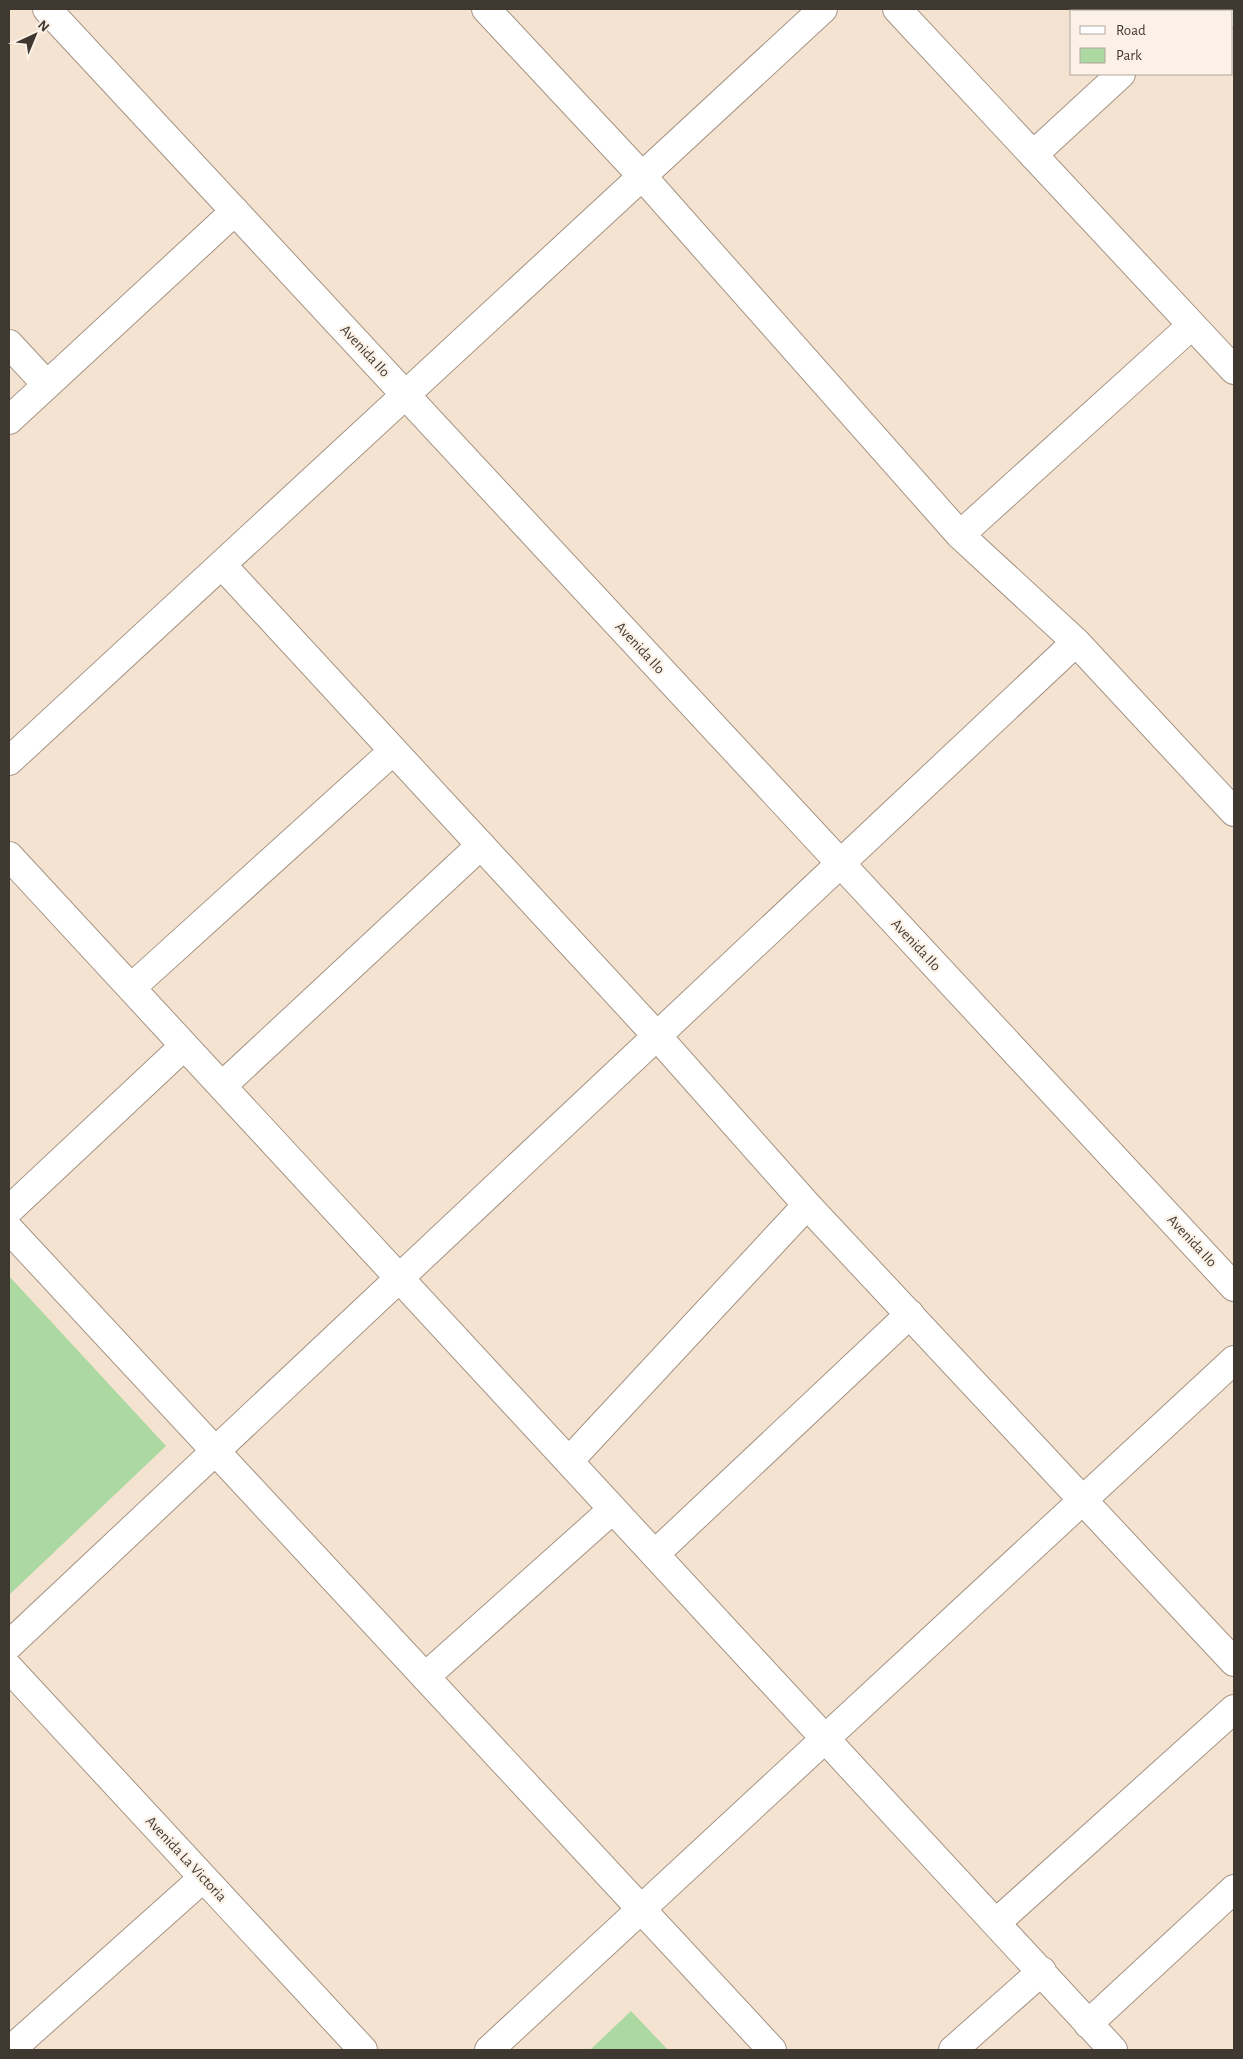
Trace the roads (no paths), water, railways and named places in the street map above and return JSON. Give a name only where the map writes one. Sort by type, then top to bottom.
[{"type":"street","name":"Avenida Ilo","points":[[46,9],[1234,1287]]},
{"type":"street","points":[[486,9],[642,176],[960,535],[1076,642],[1234,812]]},
{"type":"street","points":[[9,761],[823,9]]},
{"type":"street","points":[[897,9],[1234,370]]},
{"type":"street","points":[[1033,155],[1120,75]]},
{"type":"street","points":[[9,420],[235,211]]},
{"type":"street","points":[[960,535],[1192,325]]},
{"type":"street","points":[[9,344],[47,385]]},
{"type":"street","points":[[222,565],[656,1036],[807,1205],[1234,1662]]},
{"type":"street","points":[[9,1645],[1076,642]]},
{"type":"street","points":[[131,988],[393,751]]},
{"type":"street","points":[[222,1086],[481,846]]},
{"type":"street","points":[[9,856],[1042,1971],[1113,2050]]},
{"type":"street","points":[[9,1210],[184,1046]]},
{"type":"street","points":[[568,1461],[807,1205]]},
{"type":"street","points":[[9,1229],[772,2050]]},
{"type":"street","points":[[655,1554],[910,1314]]},
{"type":"street","points":[[489,2050],[1234,1360]]},
{"type":"street","points":[[424,1676],[613,1509]]},
{"type":"street","name":"Avenida La Victoria","points":[[9,1668],[362,2050]]},
{"type":"street","points":[[996,1923],[1234,1709]]},
{"type":"street","points":[[14,2045],[203,1878]]},
{"type":"street","points":[[1088,2024],[1234,1889]]},
{"type":"street","points":[[953,2050],[1042,1971]]}]
